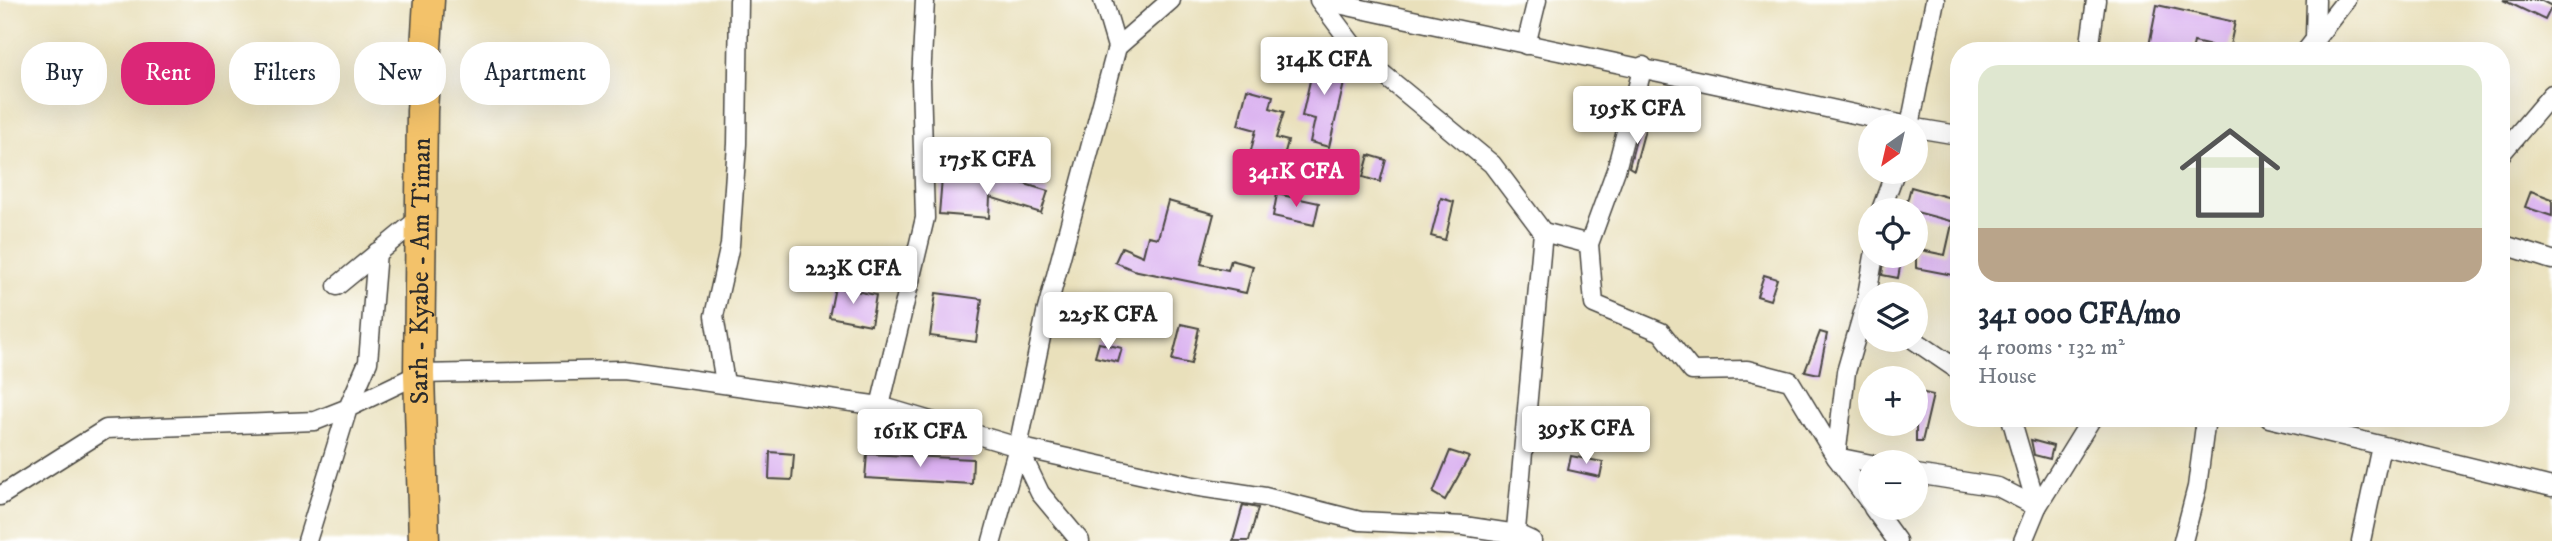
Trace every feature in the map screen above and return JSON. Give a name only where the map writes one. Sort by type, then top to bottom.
[{"type":"highway","name":"Sarh - Kyabe - Am Timan","points":[[424,541],[419,374],[422,111],[429,0]]},
{"type":"street","points":[[725,383],[714,316],[730,245],[737,144],[739,0]]},
{"type":"street","points":[[880,406],[925,218],[921,82],[925,0]]},
{"type":"street","points":[[992,541],[1018,447],[1046,313],[1117,47],[1103,0]]},
{"type":"street","points":[[1117,47],[1171,0]]},
{"type":"street","points":[[1319,0],[1526,45],[1643,66],[1858,114]]},
{"type":"street","points":[[1319,0],[1361,56],[1492,164],[1543,232],[1589,244]]},
{"type":"street","points":[[1380,0],[1401,18]]},
{"type":"street","points":[[1526,45],[1536,0]]},
{"type":"street","points":[[1912,114],[1936,0]]},
{"type":"street","points":[[2090,42],[2096,0]]},
{"type":"street","points":[[2310,42],[2316,0]]},
{"type":"street","points":[[2312,42],[2346,0]]},
{"type":"street","points":[[1643,66],[1616,170],[1589,244],[1594,304],[1661,332],[1692,371],[1747,370],[1790,382],[1836,457],[1858,487]]},
{"type":"street","points":[[2510,143],[2552,94]]},
{"type":"street","points":[[1928,130],[1950,134]]},
{"type":"street","points":[[337,286],[422,217]]},
{"type":"street","points":[[0,496],[106,429],[315,421],[419,374],[623,370],[880,406],[1018,447],[1193,486],[1265,497],[1360,521],[1464,526],[1521,539],[1543,232]]},
{"type":"street","points":[[2510,247],[2552,260]]},
{"type":"street","points":[[307,541],[348,408],[368,362],[377,252]]},
{"type":"street","points":[[1836,457],[1846,372],[1858,337]]},
{"type":"street","points":[[1928,349],[1950,364]]},
{"type":"street","points":[[2014,427],[2037,507]]},
{"type":"street","points":[[2023,541],[2037,507],[2086,427]]},
{"type":"street","points":[[2183,541],[2197,487],[2205,427]]},
{"type":"street","points":[[2305,427],[2552,487]]},
{"type":"street","points":[[2361,541],[2381,446]]},
{"type":"street","points":[[1018,447],[1040,493],[1080,541]]},
{"type":"street","points":[[1836,457],[1858,461]]},
{"type":"street","points":[[1928,476],[1998,487],[2037,507]]},
{"type":"street","points":[[1882,520],[1897,541]]},
{"type":"building","points":[[2503,0],[2540,0],[2552,6],[2545,20]]},
{"type":"building","points":[[2157,5],[2235,22],[2231,42],[2150,42]]},
{"type":"building","points":[[1306,56],[1348,66],[1329,147],[1310,142],[1315,119],[1302,116],[1312,72],[1303,70]]},
{"type":"building","points":[[1247,89],[1273,96],[1270,108],[1284,112],[1276,138],[1288,141],[1279,175],[1247,167],[1256,130],[1238,125]]},
{"type":"building","points":[[1640,124],[1646,126],[1634,170],[1629,167]]},
{"type":"building","points":[[1369,155],[1386,160],[1380,182],[1363,177]]},
{"type":"building","points":[[942,178],[1014,184],[1015,181],[1048,191],[1041,213],[990,197],[989,218],[939,214]]},
{"type":"building","points":[[1911,187],[1950,198],[1950,221],[1928,215],[1928,198],[1908,198]]},
{"type":"building","points":[[2531,191],[2552,199],[2552,216],[2525,207]]},
{"type":"building","points":[[1277,194],[1319,203],[1314,225],[1273,216]]},
{"type":"building","points":[[1441,198],[1454,202],[1445,240],[1431,236]]},
{"type":"building","points":[[1168,201],[1214,214],[1201,264],[1228,270],[1231,260],[1253,266],[1246,293],[1133,270],[1115,262],[1122,247],[1143,256],[1148,236],[1158,238]]},
{"type":"building","points":[[1950,233],[1950,274],[1916,268],[1928,268],[1928,251],[1945,255]]},
{"type":"building","points":[[1883,268],[1900,268],[1898,278],[1882,275]]},
{"type":"building","points":[[1764,275],[1777,279],[1770,300],[1757,296]]},
{"type":"building","points":[[835,287],[876,295],[871,325],[829,317]]},
{"type":"building","points":[[936,293],[982,299],[976,342],[930,336]]},
{"type":"building","points":[[1181,324],[1199,328],[1191,364],[1172,360]]},
{"type":"building","points":[[1820,332],[1827,334],[1819,374],[1805,371]]},
{"type":"building","points":[[1099,343],[1122,348],[1118,362],[1095,357]]},
{"type":"building","points":[[1928,394],[1933,395],[1928,416]]},
{"type":"building","points":[[1916,436],[1923,436],[1922,442],[1916,442]]},
{"type":"building","points":[[2031,440],[2053,446],[2050,459],[2034,455]]},
{"type":"building","points":[[1450,451],[1469,457],[1445,500],[1433,493]]},
{"type":"building","points":[[770,452],[794,454],[792,480],[769,479]]},
{"type":"building","points":[[867,454],[973,459],[972,484],[865,478]]},
{"type":"building","points":[[1571,456],[1603,462],[1600,477],[1568,470]]},
{"type":"building","points":[[1243,505],[1258,508],[1249,541],[1233,541]]}]
